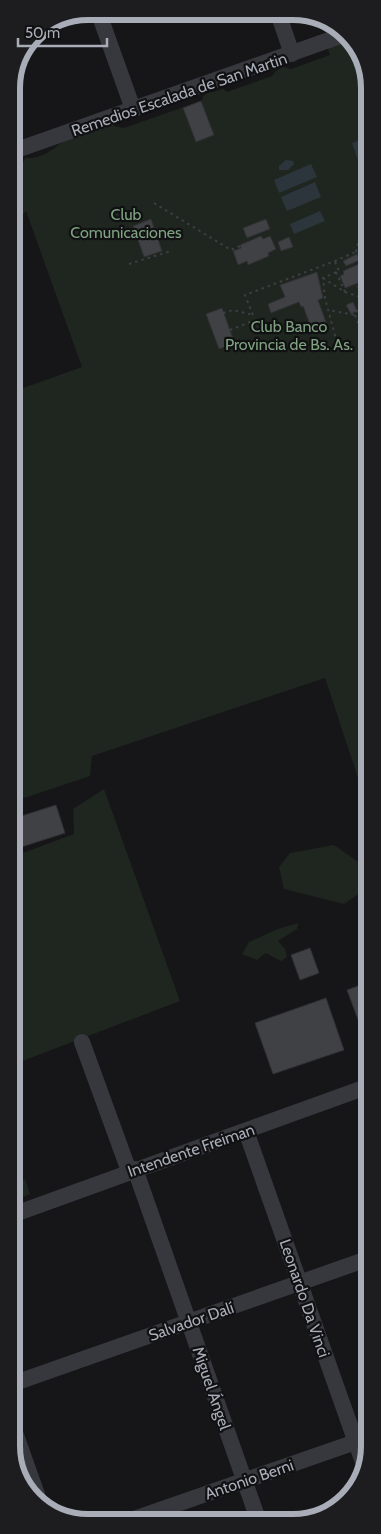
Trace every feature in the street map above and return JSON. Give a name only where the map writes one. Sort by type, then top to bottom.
[{"type":"street","points":[[101,20],[133,109]]},
{"type":"street","points":[[280,20],[292,54]]},
{"type":"street","name":"Remedios Escalada de San Martin","points":[[20,149],[338,37]]},
{"type":"street","name":"Miguel Ángel","points":[[82,1042],[132,1170],[256,1514]]},
{"type":"street","name":"Intendente Freiman","points":[[20,1212],[132,1170],[361,1089]]},
{"type":"street","name":"Leonardo Da Vinci","points":[[246,1130],[300,1283],[361,1434]]},
{"type":"street","name":"Salvador Dalí","points":[[20,1381],[361,1261]]},
{"type":"street","name":"Antonio Berni","points":[[148,1514],[361,1440]]},
{"type":"street","points":[[20,1447],[34,1487]]},
{"type":"path","points":[[154,204],[231,250],[240,246]]},
{"type":"path","points":[[356,252],[361,232]]},
{"type":"path","points":[[230,330],[255,320],[244,295],[361,250]]},
{"type":"path","points":[[128,264],[171,251]]},
{"type":"path","points":[[322,278],[339,271],[334,261]]},
{"type":"path","points":[[336,272],[345,292]]},
{"type":"path","points":[[322,278],[345,292],[361,297]]},
{"type":"path","points":[[322,278],[336,339]]},
{"type":"path","points":[[361,302],[355,315],[361,330]]},
{"type":"path","points":[[223,313],[233,310],[253,315]]},
{"type":"path","points":[[328,310],[355,315]]},
{"type":"green space","points":[[331,35],[336,36],[350,50],[357,66],[361,88],[361,787],[325,678],[92,756],[90,776],[20,799],[20,389],[82,367],[26,211],[20,217],[20,166],[25,158],[46,154],[67,138],[106,118],[114,126],[124,128],[201,101],[205,94],[223,89],[227,92],[272,76],[283,67],[291,69],[330,55],[328,49]]},
{"type":"green space","points":[[104,789],[180,1001],[20,1062],[20,854],[74,834],[73,809]]},
{"type":"green space","points":[[334,845],[361,864],[361,892],[344,904],[284,889],[279,867],[290,853]]},
{"type":"green space","points":[[298,923],[297,929],[278,941],[285,949],[287,957],[281,961],[266,953],[257,960],[242,954],[249,942],[278,929]]},
{"type":"green space","points":[[25,1179],[30,1194],[20,1198],[20,1181]]},
{"type":"shaded area","points":[[361,139],[361,168],[352,143]]},
{"type":"shaded area","points":[[286,160],[293,161],[294,164],[288,170],[279,170],[279,166]]},
{"type":"shaded area","points":[[311,164],[317,177],[279,193],[274,180]]},
{"type":"shaded area","points":[[315,182],[321,197],[287,211],[281,197]]},
{"type":"shaded area","points":[[320,211],[325,221],[294,234],[290,224]]},
{"type":"building","points":[[201,101],[214,135],[196,142],[183,108]]},
{"type":"building","points":[[151,219],[162,251],[144,257],[133,226]]},
{"type":"building","points":[[266,219],[270,229],[247,238],[243,228]]},
{"type":"building","points":[[261,236],[263,239],[270,236],[276,249],[268,253],[269,256],[248,265],[247,261],[238,265],[233,251],[241,248],[240,245]]},
{"type":"building","points":[[289,237],[293,247],[281,251],[278,242]]},
{"type":"building","points":[[361,251],[361,262],[357,253]]},
{"type":"building","points":[[357,254],[360,260],[346,266],[343,261]]},
{"type":"building","points":[[361,263],[361,284],[358,283],[345,288],[340,276],[344,274],[343,271]]},
{"type":"building","points":[[317,272],[323,298],[318,300],[327,325],[312,330],[303,306],[301,307],[299,302],[271,313],[268,304],[285,297],[280,285]]},
{"type":"building","points":[[361,284],[361,294],[357,286]]},
{"type":"building","points":[[353,302],[357,311],[351,314],[346,305]]},
{"type":"building","points":[[222,308],[235,344],[219,349],[206,314]]},
{"type":"building","points":[[56,805],[65,833],[20,847],[20,816]]},
{"type":"building","points":[[310,948],[319,973],[300,980],[291,955]]},
{"type":"building","points":[[361,985],[361,1028],[347,990]]},
{"type":"building","points":[[326,998],[344,1050],[273,1074],[255,1023]]},
{"type":"park label","name":"Club Comunicaciones","points":[[126,223]]},
{"type":"park label","name":"Club Banco Provincia de Bs. As.","points":[[289,335]]}]
